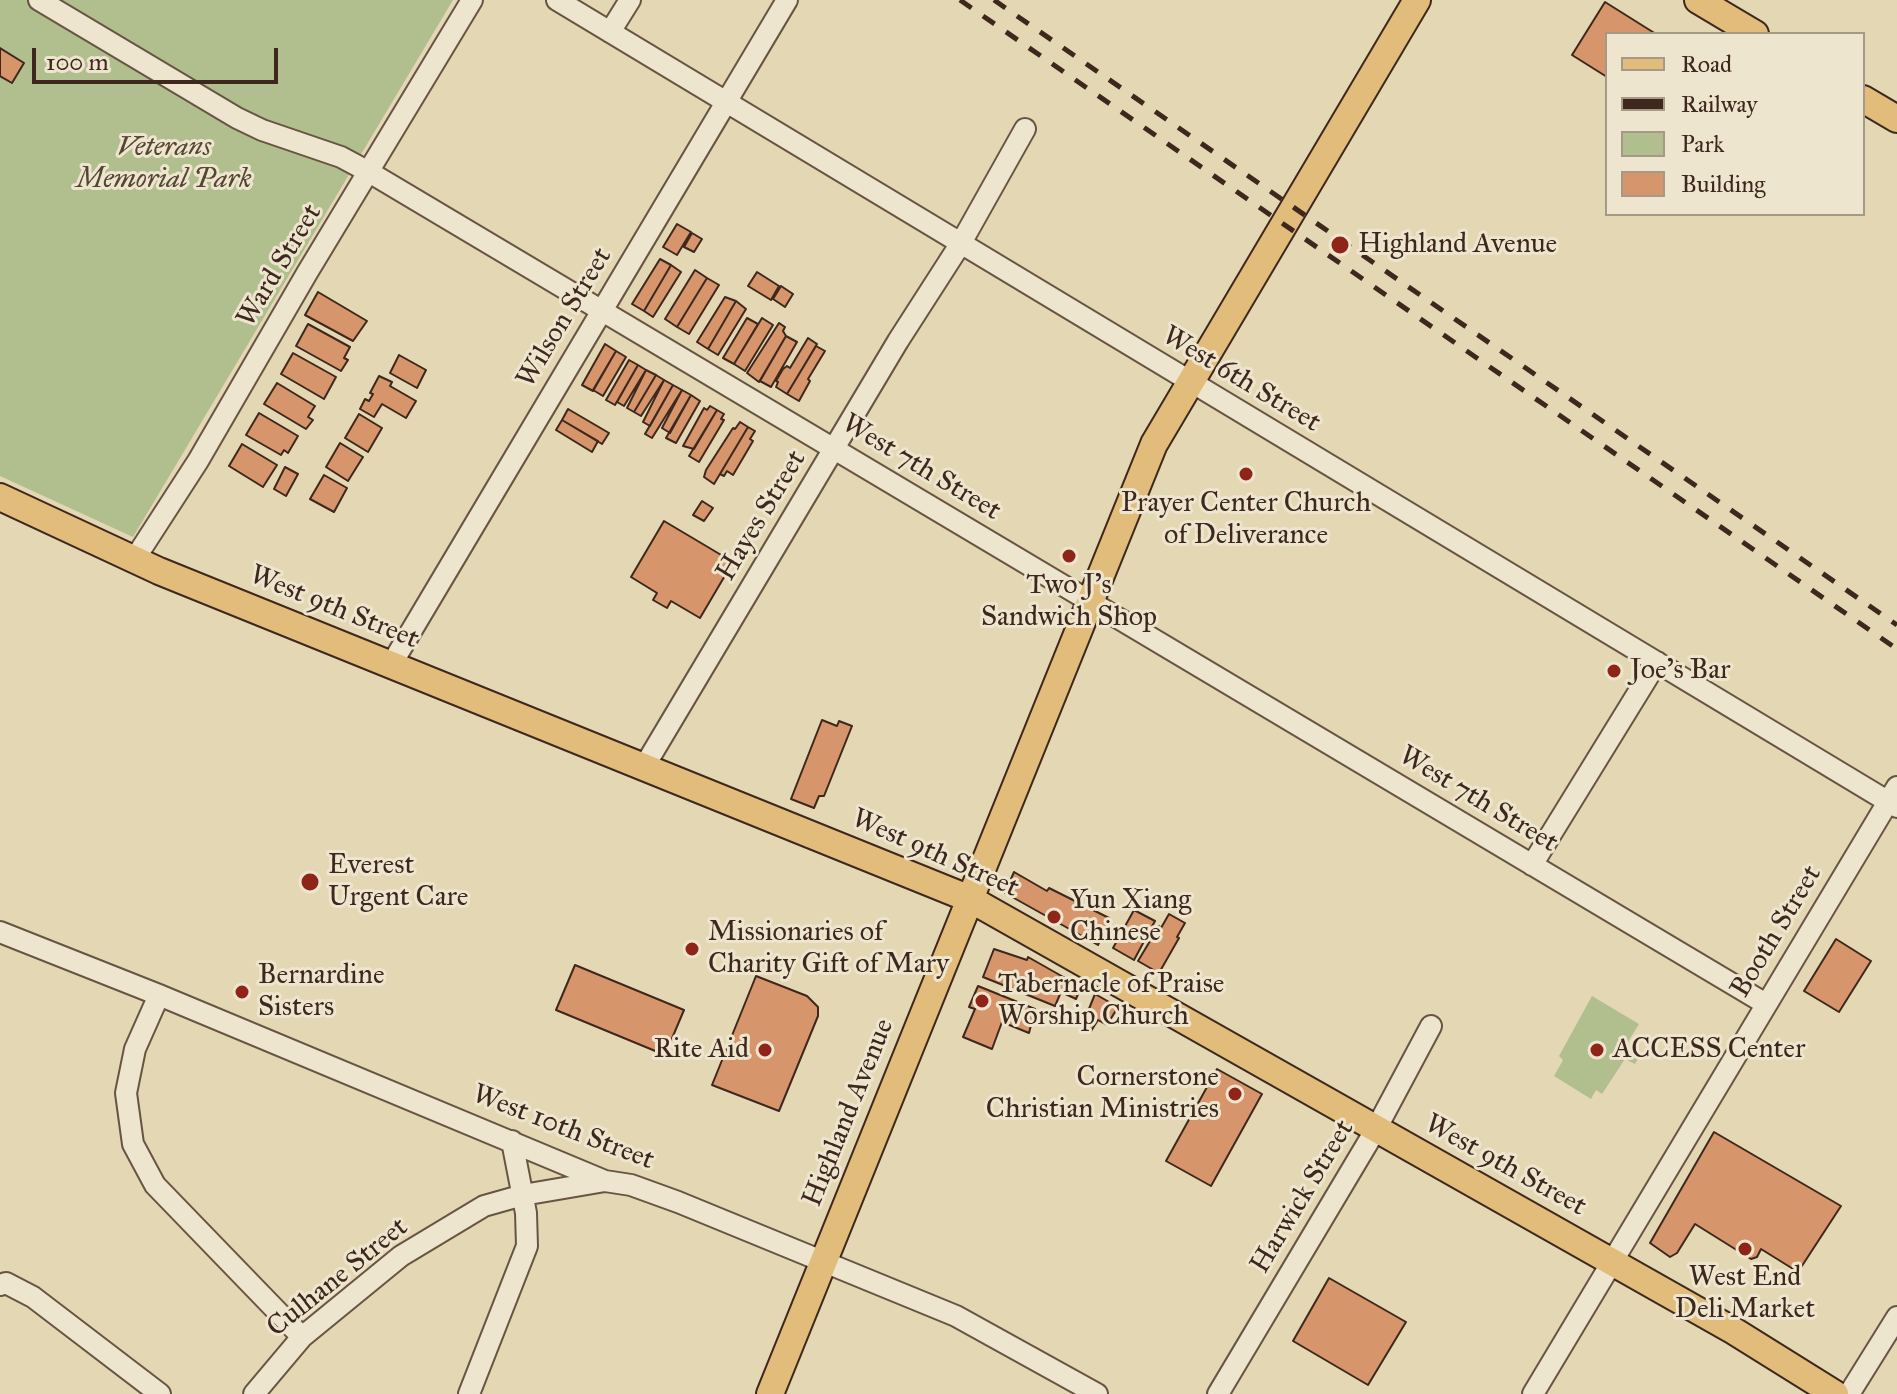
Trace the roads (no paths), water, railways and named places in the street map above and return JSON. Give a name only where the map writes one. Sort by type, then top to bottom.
[{"type":"main road","name":"Highland Avenue","points":[[770,1394],[1154,444],[1417,0]]},
{"type":"main road","points":[[1698,0],[1727,7],[1753,32]]},
{"type":"main road","points":[[1865,100],[1897,119]]},
{"type":"main road","name":"West 9th Street","points":[[0,497],[134,560],[970,899],[1734,1331],[1835,1394]]},
{"type":"street","name":"West 7th Street","points":[[39,0],[237,118],[262,130],[341,157],[369,172],[1766,1004]]},
{"type":"street","name":"Ward Street","points":[[134,560],[198,461],[472,0]]},
{"type":"street","name":"West 6th Street","points":[[557,0],[1657,662],[1894,798]]},
{"type":"street","points":[[610,32],[630,0]]},
{"type":"street","name":"Wilson Street","points":[[391,665],[787,0]]},
{"type":"street","name":"Hayes Street","points":[[644,767],[898,341],[961,243],[1025,129]]},
{"type":"street","points":[[1532,865],[1657,662]]},
{"type":"street","name":"Booth Street","points":[[1533,1394],[1766,1004],[1894,798]]},
{"type":"street","name":"West 10th Street","points":[[0,932],[605,1181],[631,1185],[670,1199],[956,1316],[1097,1394]]},
{"type":"street","points":[[159,995],[135,1049],[126,1093],[133,1144],[155,1185],[302,1337]]},
{"type":"street","name":"Harwick Street","points":[[1218,1394],[1376,1129],[1431,1026]]},
{"type":"street","points":[[469,1394],[527,1246],[523,1195],[512,1141]]},
{"type":"street","name":"Culhane Street","points":[[254,1394],[302,1337],[401,1256],[484,1206],[523,1195],[605,1181]]},
{"type":"street","points":[[0,1285],[6,1283],[33,1297],[160,1394]]},
{"type":"street","points":[[1849,1394],[1897,1317]]},
{"type":"railway","points":[[960,0],[1897,649]]},
{"type":"railway","points":[[994,0],[1897,625]]},
{"type":"place","name":"Highland Avenue","points":[[1340,245]]},
{"type":"place","name":"Prayer Center Church of Deliverance","points":[[1246,474]]},
{"type":"place","name":"Two J's Sandwich Shop","points":[[1069,556]]},
{"type":"place","name":"Joe's Bar","points":[[1614,671]]},
{"type":"place","name":"Everest Urgent Care","points":[[310,882]]},
{"type":"place","name":"Yun Xiang Chinese","points":[[1054,917]]},
{"type":"place","name":"Missionaries of Charity Gift of Mary","points":[[692,949]]},
{"type":"place","name":"Bernardine Sisters","points":[[242,992]]},
{"type":"place","name":"Tabernacle of Praise Worship Church","points":[[982,1001]]},
{"type":"place","name":"Rite Aid","points":[[765,1050]]},
{"type":"place","name":"ACCESS Center","points":[[1597,1050]]},
{"type":"place","name":"Cornerstone Christian Ministries","points":[[1235,1094]]},
{"type":"place","name":"West End Deli Market","points":[[1745,1249]]},
{"type":"park label","name":"Veterans Memorial Park","points":[[164,164]]}]
